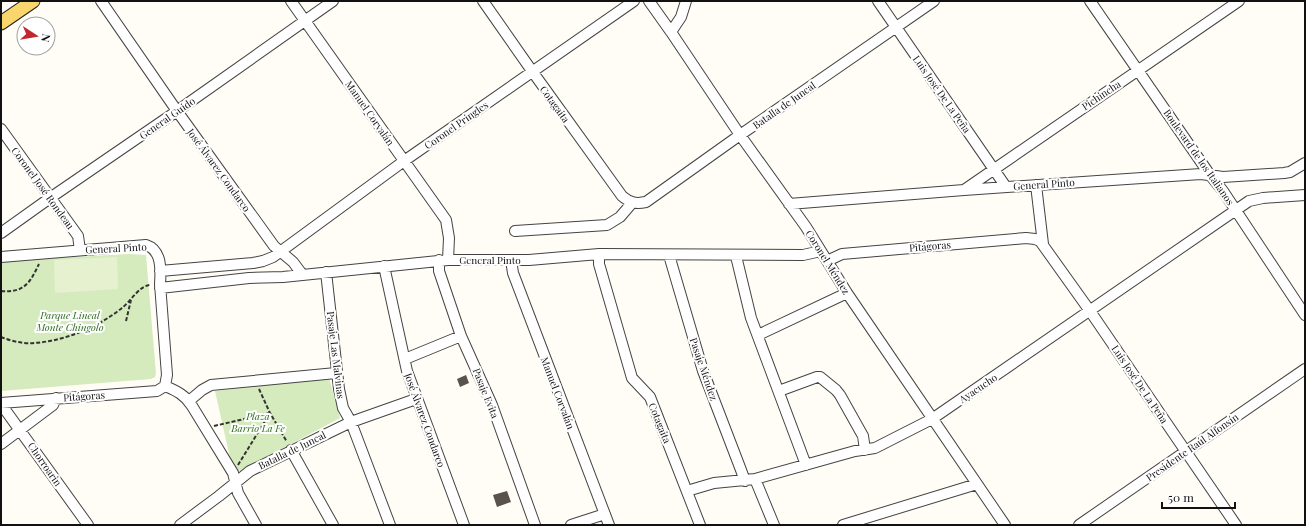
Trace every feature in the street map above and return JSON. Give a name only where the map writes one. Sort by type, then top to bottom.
[{"type":"main road","points":[[1,23],[33,1]]},
{"type":"street","name":"José Álvarez Condarco","points":[[101,1],[177,111],[274,246],[293,262],[302,274]]},
{"type":"street","name":"Manuel Corvalán","points":[[291,1],[446,220],[448,226]]},
{"type":"street","name":"General Guido","points":[[1,233],[333,1]]},
{"type":"street","name":"Cotagaita","points":[[483,1],[622,196],[632,203]]},
{"type":"street","name":"Coronel Pringles","points":[[281,252],[404,161],[634,1]]},
{"type":"street","name":"Coronel Méndez","points":[[649,1],[740,135],[806,227],[847,293],[1005,525]]},
{"type":"street","points":[[671,32],[681,17],[686,1]]},
{"type":"street","name":"Luis José De La Peña","points":[[878,1],[1006,187]]},
{"type":"street","name":"Batalla de Juncal","points":[[632,203],[639,204],[646,202],[934,1]]},
{"type":"street","name":"Boulevard de los Italianos","points":[[1090,1],[1210,175],[1223,191],[1305,315]]},
{"type":"street","name":"Pichincha","points":[[964,190],[993,168],[1139,70],[1238,1]]},
{"type":"street","name":"Coronel José Rondeau","points":[[1,129],[78,236],[80,250]]},
{"type":"street","name":"General Pinto","points":[[789,204],[964,190],[1201,174],[1223,177],[1284,173],[1290,172],[1301,165]]},
{"type":"street","name":"Luis José De La Peña","points":[[1036,185],[1039,241],[1090,311],[1236,525]]},
{"type":"street","points":[[1236,211],[1249,201],[1257,199],[1305,195]]},
{"type":"street","points":[[515,231],[607,225],[620,217],[632,203]]},
{"type":"street","name":"Ayacucho","points":[[687,491],[714,484],[755,479],[854,450],[875,448],[886,443],[932,419],[1236,211]]},
{"type":"street","name":"Pasaje Evita","points":[[448,226],[443,260],[439,271],[461,336],[492,405],[536,525]]},
{"type":"street","name":"Pitágoras","points":[[827,261],[842,254],[1026,238],[1039,241]]},
{"type":"street","name":"General Pinto","points":[[1,257],[146,245],[157,251],[160,272]]},
{"type":"street","name":"General Pinto","points":[[160,286],[249,278],[283,277],[443,260],[529,260],[599,254],[736,256],[804,255],[821,251]]},
{"type":"street","points":[[256,525],[238,493],[234,478],[189,401],[179,392],[165,386],[168,375],[160,272],[253,263],[268,259],[281,252]]},
{"type":"street","name":"Cotagaita","points":[[599,254],[599,264],[632,378],[650,397],[700,525]]},
{"type":"street","name":"Pasaje Méndez","points":[[669,255],[703,371],[745,481]]},
{"type":"street","points":[[736,256],[751,318],[806,465]]},
{"type":"street","name":"Manuel Corvalán","points":[[511,260],[512,273],[610,525]]},
{"type":"street","name":"José Álvarez Condarco","points":[[384,266],[407,371],[416,399],[464,525]]},
{"type":"street","name":"Pasaje Las Malvinas","points":[[326,272],[340,400],[351,422],[390,525]]},
{"type":"street","points":[[758,335],[847,293]]},
{"type":"street","points":[[405,359],[461,336]]},
{"type":"street","name":"Presidente Raúl Alfonsín","points":[[1079,525],[1305,369]]},
{"type":"street","points":[[189,401],[202,390],[211,385],[336,373]]},
{"type":"street","points":[[779,391],[817,376],[820,377],[840,395],[863,436],[864,450]]},
{"type":"street","name":"Pitágoras","points":[[1,404],[157,390],[165,386]]},
{"type":"street","points":[[1,444],[53,405],[56,398]]},
{"type":"street","name":"Batalla de Juncal","points":[[180,525],[219,496],[234,478],[351,422],[416,399]]},
{"type":"street","name":"Chorroarin","points":[[1,404],[88,525]]},
{"type":"street","points":[[292,450],[333,525]]},
{"type":"street","points":[[755,479],[774,525]]},
{"type":"street","points":[[843,525],[977,484]]},
{"type":"street","points":[[571,525],[605,514]]},
{"type":"path","points":[[1,291],[18,290],[24,287],[36,272],[44,254]]},
{"type":"path","points":[[1,337],[10,340],[33,343],[70,335],[102,321],[123,307],[143,287],[160,286]]},
{"type":"path","points":[[126,322],[128,308],[132,299]]},
{"type":"path","points":[[255,381],[270,413],[292,450]]},
{"type":"path","points":[[205,428],[270,413]]},
{"type":"path","points":[[234,478],[270,413]]},
{"type":"green space","name":"Parque Lineal Monte Chingolo","points":[[129,254],[146,255],[156,374],[155,377],[151,379],[1,391],[1,261]]},
{"type":"green space","points":[[117,257],[118,289],[55,293],[54,260]]},
{"type":"green space","name":"Plaza Barrio La Fe","points":[[329,378],[340,418],[240,471],[232,467],[215,391]]},
{"type":"building","points":[[466,375],[469,383],[460,387],[457,379]]},
{"type":"building","points":[[507,491],[511,502],[497,507],[493,495]]}]
